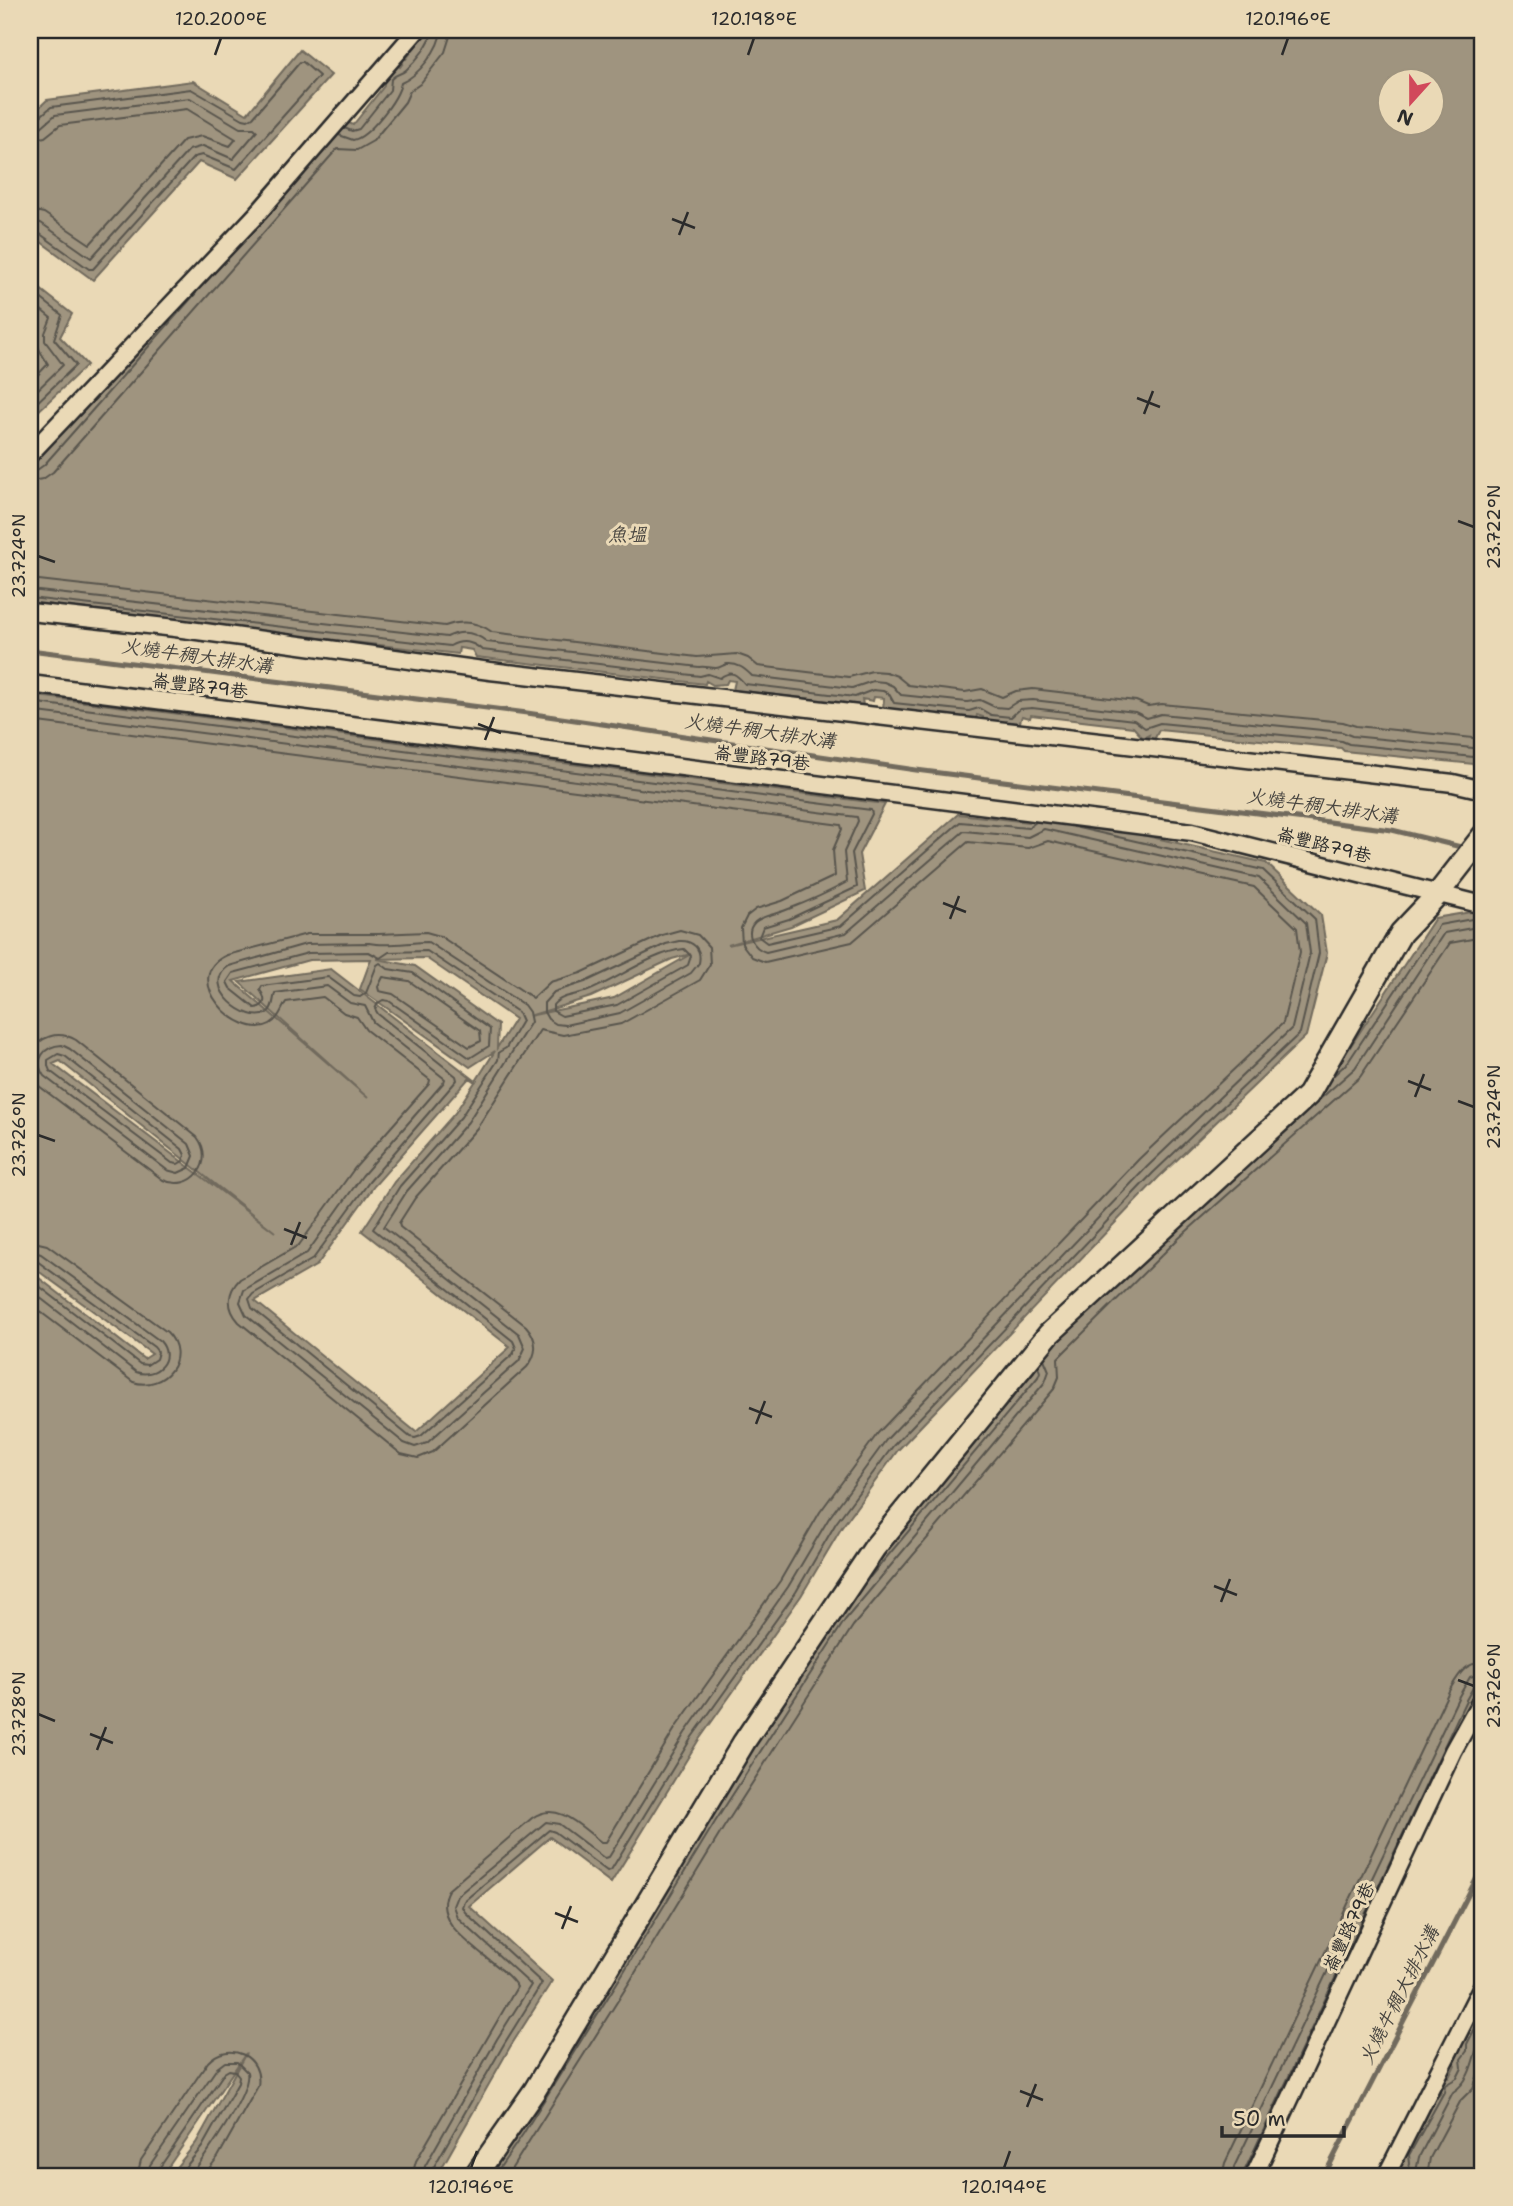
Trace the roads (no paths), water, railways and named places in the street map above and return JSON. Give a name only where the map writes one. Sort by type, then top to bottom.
[{"type":"street","points":[[30,454],[259,212],[418,30]]},
{"type":"street","points":[[30,612],[175,628],[517,674],[1453,783],[1483,790]]},
{"type":"street","name":"崙豐路79巷","points":[[30,684],[1192,832],[1483,905]]},
{"type":"street","points":[[475,2176],[535,2090],[744,1742],[875,1547],[1049,1334],[1308,1095],[1401,933],[1437,895],[1483,836]]},
{"type":"street","name":"崙豐路79巷","points":[[1254,2176],[1453,1751],[1483,1697]]},
{"type":"street","points":[[1386,2176],[1483,1984]]},
{"type":"water","name":"魚塭","points":[[428,30],[1483,30],[1483,765],[1159,730],[1154,740],[1148,738],[1149,735],[1143,738],[1133,727],[1031,715],[1030,718],[1022,716],[1019,725],[983,721],[983,717],[977,715],[976,719],[883,709],[884,698],[874,697],[873,701],[862,699],[863,705],[733,690],[735,681],[728,680],[726,684],[713,685],[706,681],[705,684],[476,657],[472,650],[459,648],[458,654],[30,605],[30,458],[332,114],[353,125],[384,86],[382,80],[396,64],[400,67],[403,63],[402,57],[406,59]]},
{"type":"water","points":[[300,50],[331,75],[237,179],[199,162],[93,280],[30,234],[30,116],[47,100],[193,81],[247,114]]},
{"type":"water","points":[[30,281],[72,314],[60,337],[87,365],[30,419]]},
{"type":"water","points":[[30,695],[885,804],[859,854],[865,891],[791,926],[728,945],[837,920],[958,814],[1028,822],[1036,811],[1266,863],[1321,915],[1327,953],[1306,1036],[1158,1178],[898,1450],[842,1527],[801,1596],[698,1741],[611,1883],[550,1837],[469,1906],[552,1981],[510,2047],[437,2176],[169,2176],[196,2143],[246,2053],[162,2176],[30,2176],[30,1271],[144,1359],[152,1354],[30,1265]],"holes":[[[691,954],[614,998],[529,1016],[591,997],[672,959]],[[426,958],[515,1019],[497,1048],[498,1025],[415,966],[377,959]],[[371,959],[360,989],[470,1067],[495,1051],[476,1081],[331,969],[239,982],[368,1098],[233,981],[309,960]],[[60,1061],[275,1232],[53,1064]],[[469,1078],[475,1082],[455,1113],[394,1182],[362,1231],[510,1347],[416,1432],[255,1301],[317,1265],[374,1186]]]},
{"type":"water","points":[[1483,910],[1483,1683],[1247,2176],[475,2176],[832,1611],[1034,1372],[1019,1360],[1160,1220],[1342,1059],[1435,918]]},
{"type":"water","points":[[1483,1998],[1483,2176],[1397,2176],[1403,2161],[1400,2158],[1436,2089],[1439,2095],[1441,2092],[1437,2086],[1445,2068],[1449,2077],[1455,2065],[1448,2059],[1459,2052],[1458,2045]]},
{"type":"waterway","name":"火燒牛稠大排水溝","points":[[30,650],[527,713],[916,770],[1392,830],[1465,848]]},
{"type":"waterway","name":"火燒牛稠大排水溝","points":[[1324,2176],[1483,1866]]}]
